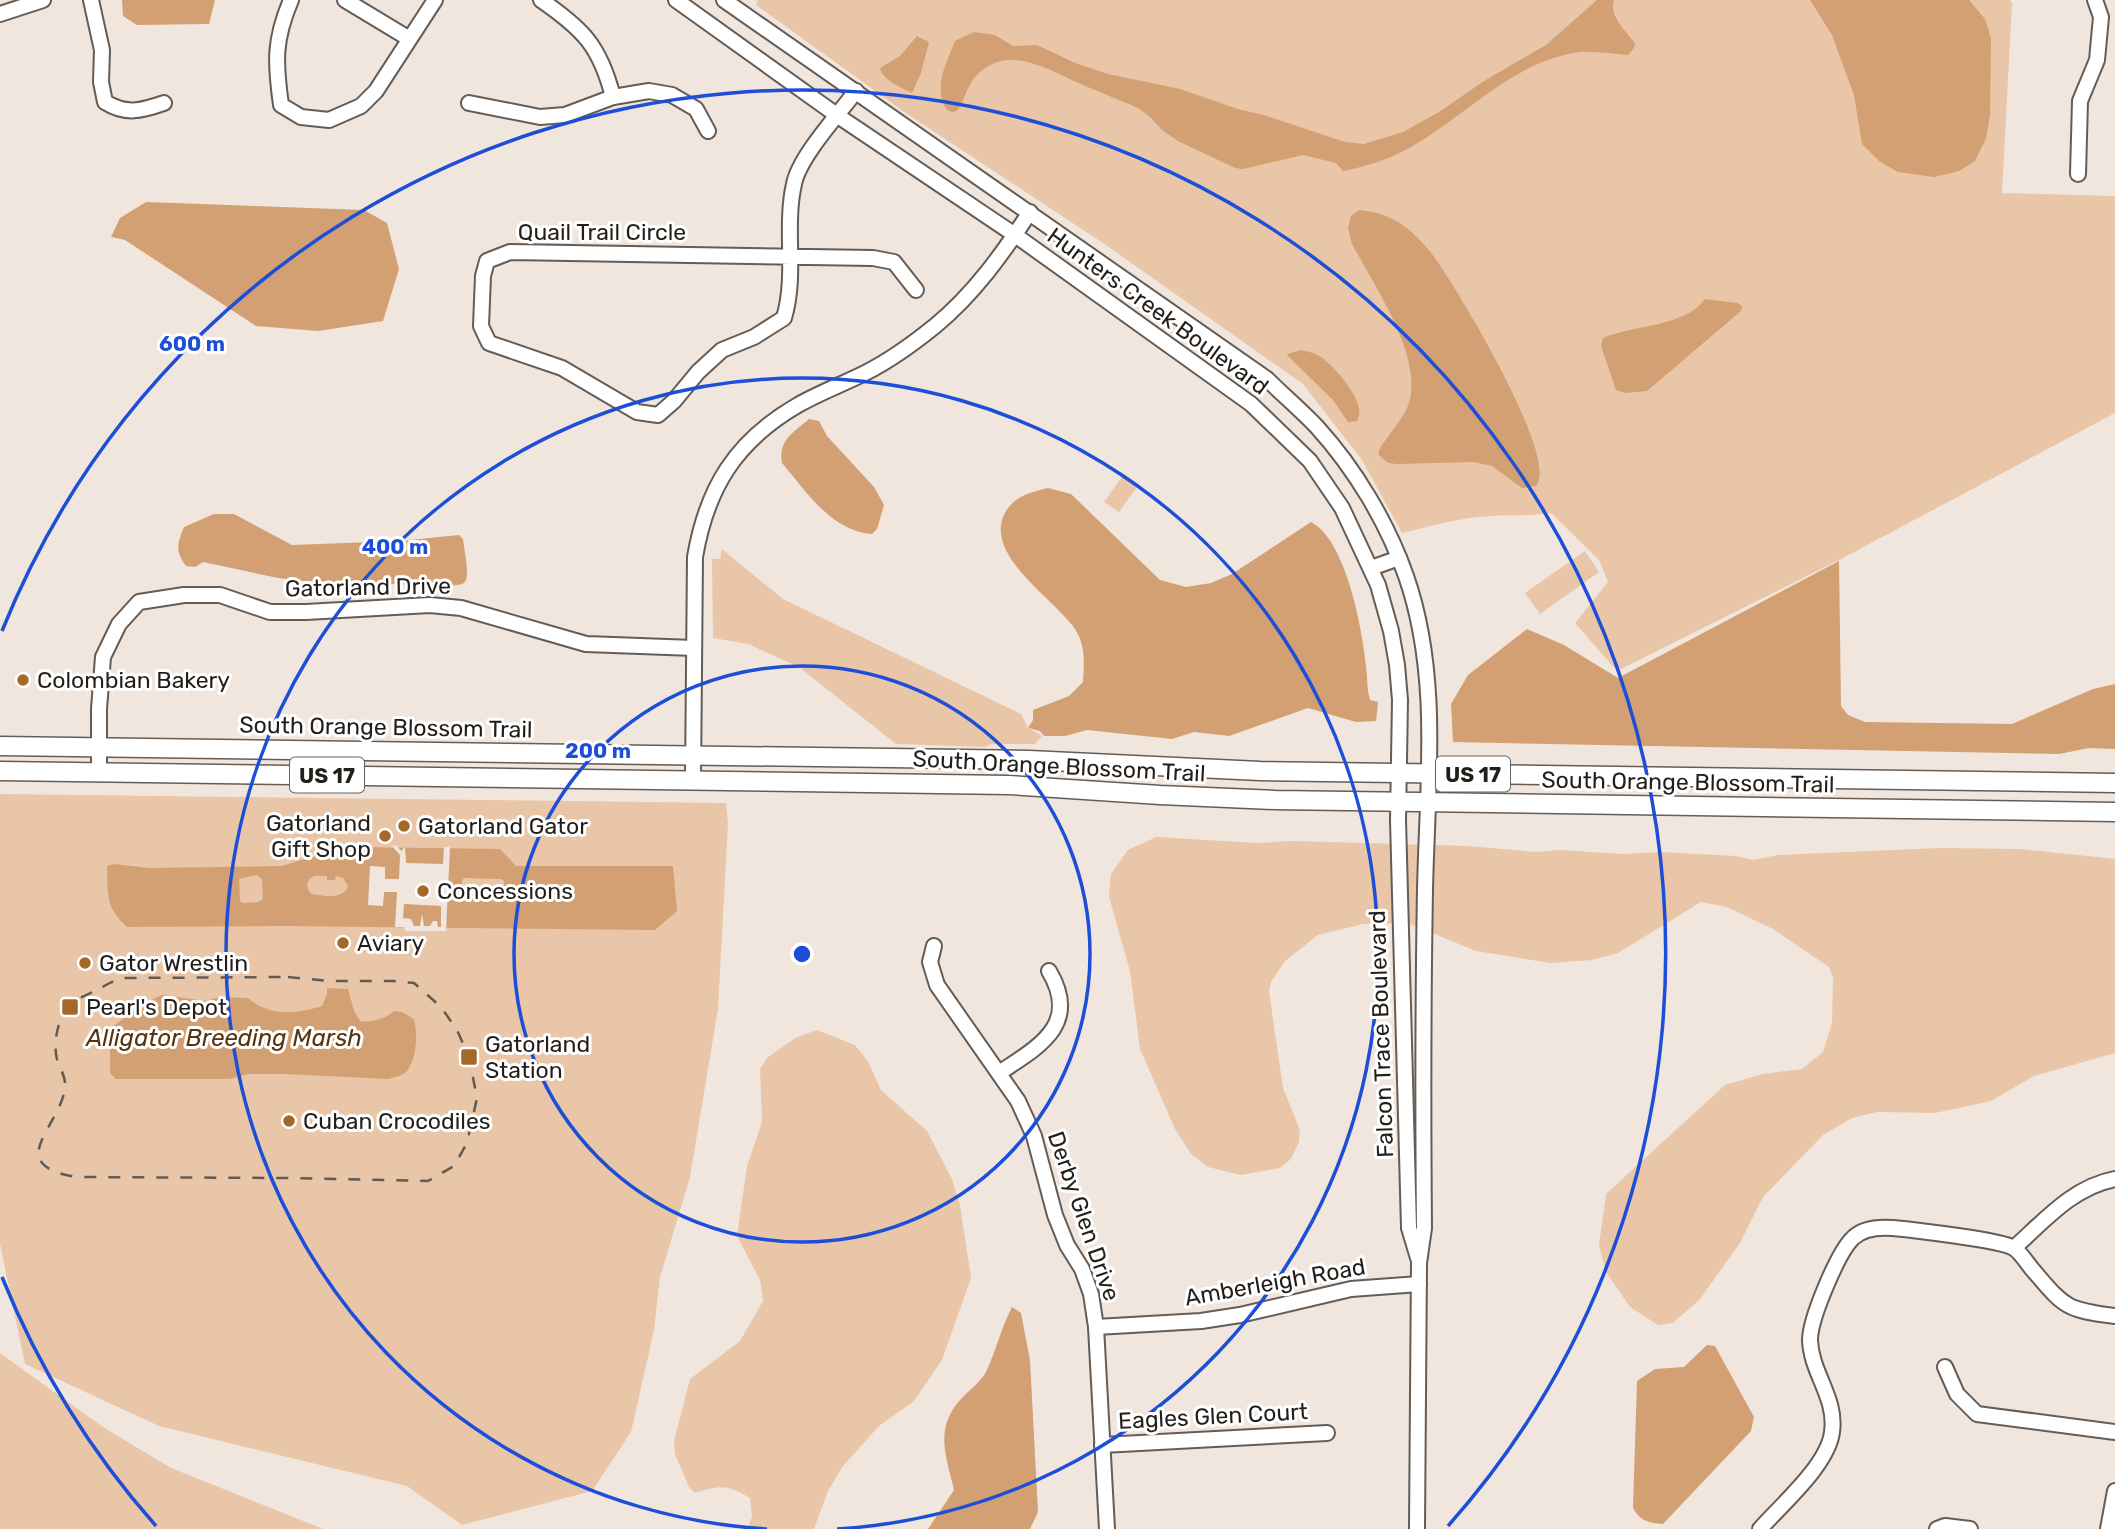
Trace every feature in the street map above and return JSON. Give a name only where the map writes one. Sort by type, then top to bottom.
[{"type":"main road","name":"South Orange Blossom Trail","points":[[0,746],[1030,760],[1259,771],[2115,783]]},
{"type":"main road","name":"South Orange Blossom Trail","points":[[0,771],[1009,785],[1174,796],[1398,803],[2115,812]]},
{"type":"street","points":[[0,14],[43,0]]},
{"type":"street","points":[[91,0],[102,50],[101,82],[104,102],[119,110],[146,109],[164,103]]},
{"type":"street","points":[[291,0],[278,34],[277,77],[281,105],[300,117],[329,120],[361,106],[376,91],[435,0]]},
{"type":"street","points":[[345,0],[408,38]]},
{"type":"street","points":[[541,0],[573,23],[595,48],[607,72],[613,97]]},
{"type":"street","name":"Hunters Creek Boulevard","points":[[676,0],[838,116],[1015,235],[1251,404],[1310,461],[1342,508],[1371,568],[1391,631],[1399,700],[1398,803]]},
{"type":"street","points":[[713,25],[718,0]]},
{"type":"street","points":[[2078,174],[2080,102],[2097,60],[2101,18],[2095,0]]},
{"type":"street","points":[[713,25],[732,3]]},
{"type":"street","name":"Hunters Creek Boulevard","points":[[732,3],[1267,379],[1316,427],[1347,464],[1374,509],[1399,558],[1420,624],[1426,662],[1427,803]]},
{"type":"street","points":[[469,103],[540,117],[565,115],[613,97],[649,91],[672,95],[696,109],[708,131]]},
{"type":"street","name":"Quail Trail Circle","points":[[791,257],[510,252],[488,261],[483,276],[481,326],[489,343],[562,368],[637,412],[658,415],[674,401],[698,372],[722,351],[754,337],[784,318],[790,298],[794,181],[806,158],[856,91]]},
{"type":"street","points":[[693,780],[695,557],[701,524],[732,459],[748,441],[797,405],[868,372],[935,326],[969,295],[1030,212]]},
{"type":"street","points":[[791,257],[873,258],[894,262],[916,290]]},
{"type":"street","points":[[1371,568],[1399,558]]},
{"type":"street","name":"Gatorland Drive","points":[[99,772],[103,657],[119,624],[139,602],[184,595],[220,595],[270,612],[430,605],[461,608],[586,644],[694,648]]},
{"type":"street","points":[[320,775],[321,751]]},
{"type":"street","name":"Falcon Trace Boulevard","points":[[1398,803],[1409,1228],[1419,1263]]},
{"type":"street","name":"Falcon Trace Boulevard","points":[[1417,1529],[1419,1263],[1424,1228],[1423,999],[1427,803]]},
{"type":"street","name":"Derby Glen Drive","points":[[934,946],[930,962],[937,985],[1018,1101],[1034,1136],[1055,1215],[1067,1245],[1082,1269],[1091,1294],[1096,1327],[1107,1529]]},
{"type":"street","points":[[999,1073],[1042,1044],[1052,1033],[1057,1022],[1058,986],[1049,971]]},
{"type":"street","points":[[2014,1248],[2067,1200],[2095,1183],[2115,1179]]},
{"type":"street","points":[[1760,1529],[1819,1463],[1832,1434],[1833,1413],[1826,1389],[1814,1364],[1812,1322],[1839,1258],[1854,1237],[1873,1228],[1892,1228],[2014,1248],[2062,1304],[2082,1312],[2115,1316]]},
{"type":"street","name":"Amberleigh Road","points":[[1096,1327],[1200,1321],[1240,1315],[1351,1285],[1419,1284]]},
{"type":"street","points":[[1945,1367],[1957,1394],[1977,1414],[2115,1432]]},
{"type":"street","name":"Eagles Glen Court","points":[[1102,1445],[1327,1433]]},
{"type":"street","points":[[2108,1529],[2115,1491]]},
{"type":"street","points":[[1937,1529],[1945,1526],[1970,1529]]},
{"type":"shaded area","points":[[758,0],[2010,0],[2012,3],[2002,193],[2115,196],[2115,413],[1841,559],[1617,671],[1575,623],[1608,582],[1599,560],[1551,513],[1478,517],[1402,533],[1362,460],[1303,384],[1103,243],[907,114],[756,5]]},
{"type":"shaded area","points":[[1124,474],[1139,484],[1119,512],[1104,502]]},
{"type":"shaded area","points":[[722,549],[783,599],[1021,714],[1028,728],[1042,736],[1035,744],[991,744],[986,747],[896,744],[799,667],[748,644],[713,638],[712,559],[720,559]]},
{"type":"shaded area","points":[[1585,551],[1599,572],[1540,614],[1525,593]]},
{"type":"shaded area","points":[[0,794],[726,803],[728,823],[718,1009],[690,1177],[660,1277],[654,1330],[631,1432],[592,1491],[462,1525],[407,1486],[159,1426],[25,1364],[0,1244]]},
{"type":"shaded area","points":[[1156,837],[1258,843],[1292,841],[1468,846],[1536,852],[1661,852],[1736,856],[1753,860],[1778,855],[1940,848],[2020,849],[2115,859],[2115,1053],[2034,1076],[1991,1101],[1935,1113],[1877,1112],[1852,1118],[1823,1135],[1763,1197],[1740,1243],[1700,1299],[1673,1323],[1658,1325],[1630,1307],[1606,1272],[1599,1245],[1606,1194],[1725,1085],[1763,1074],[1802,1069],[1823,1052],[1832,1023],[1833,978],[1829,967],[1773,929],[1727,907],[1701,902],[1618,953],[1592,960],[1550,963],[1476,951],[1408,923],[1363,924],[1318,935],[1285,961],[1271,982],[1269,991],[1283,1088],[1300,1130],[1299,1142],[1291,1159],[1280,1168],[1241,1175],[1208,1167],[1191,1154],[1175,1129],[1140,1049],[1130,971],[1109,897],[1111,874],[1128,850]]},
{"type":"shaded area","points":[[817,1030],[855,1045],[867,1060],[881,1090],[927,1131],[952,1179],[960,1205],[971,1278],[942,1360],[914,1401],[879,1426],[843,1466],[828,1491],[814,1529],[748,1529],[752,1516],[750,1498],[736,1490],[723,1487],[695,1493],[689,1487],[675,1454],[674,1441],[690,1379],[740,1341],[763,1301],[760,1280],[737,1236],[747,1166],[762,1122],[760,1069],[767,1058],[795,1038]]},
{"type":"shaded area","points":[[0,1353],[103,1427],[171,1468],[323,1529],[0,1529]]},
{"type":"water","points":[[122,0],[215,0],[209,24],[137,25],[123,16]]},
{"type":"water","points":[[1597,0],[1614,0],[1616,17],[1635,43],[1628,55],[1580,52],[1555,57],[1532,66],[1409,148],[1377,162],[1343,171],[1336,163],[1303,155],[1243,169],[1235,168],[1178,141],[1138,108],[1028,62],[1000,61],[987,66],[972,81],[957,111],[947,110],[941,93],[942,75],[955,41],[974,32],[995,35],[1013,46],[1037,45],[1075,63],[1108,74],[1180,89],[1345,142],[1364,144],[1403,132],[1439,112],[1484,81],[1546,45]]},
{"type":"water","points":[[1810,0],[1969,0],[1985,19],[1991,38],[1990,115],[1986,138],[1975,161],[1959,171],[1934,177],[1898,172],[1879,161],[1862,144],[1854,95],[1832,35]]},
{"type":"water","points":[[917,36],[929,42],[921,73],[912,93],[889,80],[880,68],[900,56]]},
{"type":"water","points":[[146,202],[364,210],[387,223],[399,269],[383,321],[318,331],[256,326],[125,240],[111,237],[120,218]]},
{"type":"water","points":[[1359,210],[1393,219],[1413,233],[1434,256],[1484,338],[1521,410],[1534,443],[1539,470],[1536,486],[1522,488],[1492,466],[1474,462],[1397,464],[1388,463],[1378,454],[1407,408],[1411,384],[1409,364],[1394,321],[1352,244],[1348,228],[1351,216]]},
{"type":"water","points":[[1705,299],[1737,303],[1742,306],[1741,311],[1647,391],[1625,393],[1616,390],[1601,346],[1603,338],[1672,320],[1696,308]]},
{"type":"water","points":[[1301,350],[1323,359],[1344,380],[1358,406],[1357,421],[1348,422],[1333,400],[1287,354]]},
{"type":"water","points":[[809,419],[819,421],[827,436],[874,487],[884,505],[877,529],[872,534],[844,526],[832,518],[810,497],[782,463],[782,448],[785,442]]},
{"type":"water","points":[[1048,488],[1071,494],[1160,580],[1186,587],[1211,583],[1232,574],[1311,522],[1325,533],[1346,574],[1360,625],[1370,700],[1378,702],[1376,721],[1356,722],[1308,708],[1229,736],[1194,732],[1172,739],[1087,730],[1065,736],[1044,736],[1040,731],[1028,728],[1033,720],[1033,710],[1069,696],[1083,682],[1083,648],[1079,635],[1015,564],[1001,535],[1002,520],[1009,506],[1026,495]]},
{"type":"water","points":[[214,514],[234,514],[292,545],[400,541],[459,535],[463,539],[466,579],[461,584],[447,586],[304,581],[203,562],[195,567],[186,566],[178,547],[184,527]]},
{"type":"water","points":[[1839,561],[1841,706],[1848,715],[1865,722],[2012,724],[2093,689],[2115,684],[2115,749],[2089,748],[2059,754],[1453,742],[1451,704],[1468,675],[1527,629],[1564,645],[1618,678]]},
{"type":"water","points":[[357,847],[500,849],[516,866],[673,866],[677,911],[655,930],[127,927],[115,913],[109,900],[107,866],[114,864],[149,868],[282,866],[334,850],[357,850]],"holes":[[[257,875],[262,879],[263,899],[242,903],[239,879]],[[314,876],[327,876],[327,880],[335,880],[336,876],[343,878],[348,886],[338,895],[312,894],[307,885]],[[464,878],[501,879],[504,881],[504,893],[466,895],[462,893]]]},
{"type":"water","name":"Alligator Breeding Marsh","points":[[327,988],[348,989],[354,1011],[360,1021],[378,1020],[394,1011],[414,1019],[416,1047],[412,1062],[405,1073],[389,1079],[248,1074],[229,1079],[116,1079],[110,1073],[107,1031],[141,1005],[162,995],[206,1001],[219,997],[248,998],[274,1011],[293,1012],[322,1006]]},
{"type":"water","points":[[1012,1307],[1021,1313],[1030,1360],[1038,1512],[1030,1529],[928,1529],[954,1490],[944,1443],[947,1421],[961,1399],[986,1372]]},
{"type":"water","points":[[1707,1345],[1715,1346],[1754,1417],[1751,1431],[1663,1524],[1649,1522],[1642,1519],[1633,1508],[1637,1381],[1655,1369],[1684,1367]]},
{"type":"pier","points":[[391,845],[397,846],[401,851],[405,847],[406,863],[443,864],[444,847],[450,847],[446,931],[405,931],[404,927],[395,927],[397,892],[384,892],[383,906],[368,905],[370,866],[385,867],[385,879],[399,879],[400,855]],"holes":[[[404,904],[441,906],[441,927],[438,927],[437,921],[433,921],[430,926],[424,926],[422,914],[420,926],[414,926],[411,919],[403,918]]]},
{"type":"railway","points":[[288,977],[414,983],[441,1007],[457,1030],[469,1057],[477,1098],[467,1143],[454,1166],[428,1181],[76,1177],[54,1171],[42,1163],[39,1153],[41,1141],[62,1101],[65,1086],[56,1054],[57,1032],[61,1018],[75,1001],[124,978],[288,977]]},
{"type":"place","name":"Colombian Bakery","points":[[23,680]]},
{"type":"place","name":"Gatorland Gator","points":[[404,826]]},
{"type":"place","name":"Gatorland Gift Shop","points":[[385,836]]},
{"type":"place","name":"Concessions","points":[[423,891]]},
{"type":"place","name":"Aviary","points":[[343,943]]},
{"type":"place","name":"Gator Wrestlin","points":[[85,963]]},
{"type":"place","name":"Pearl's Depot","points":[[70,1007]]},
{"type":"place","name":"Gatorland Station","points":[[469,1057]]},
{"type":"place","name":"Cuban Crocodiles","points":[[289,1121]]}]
